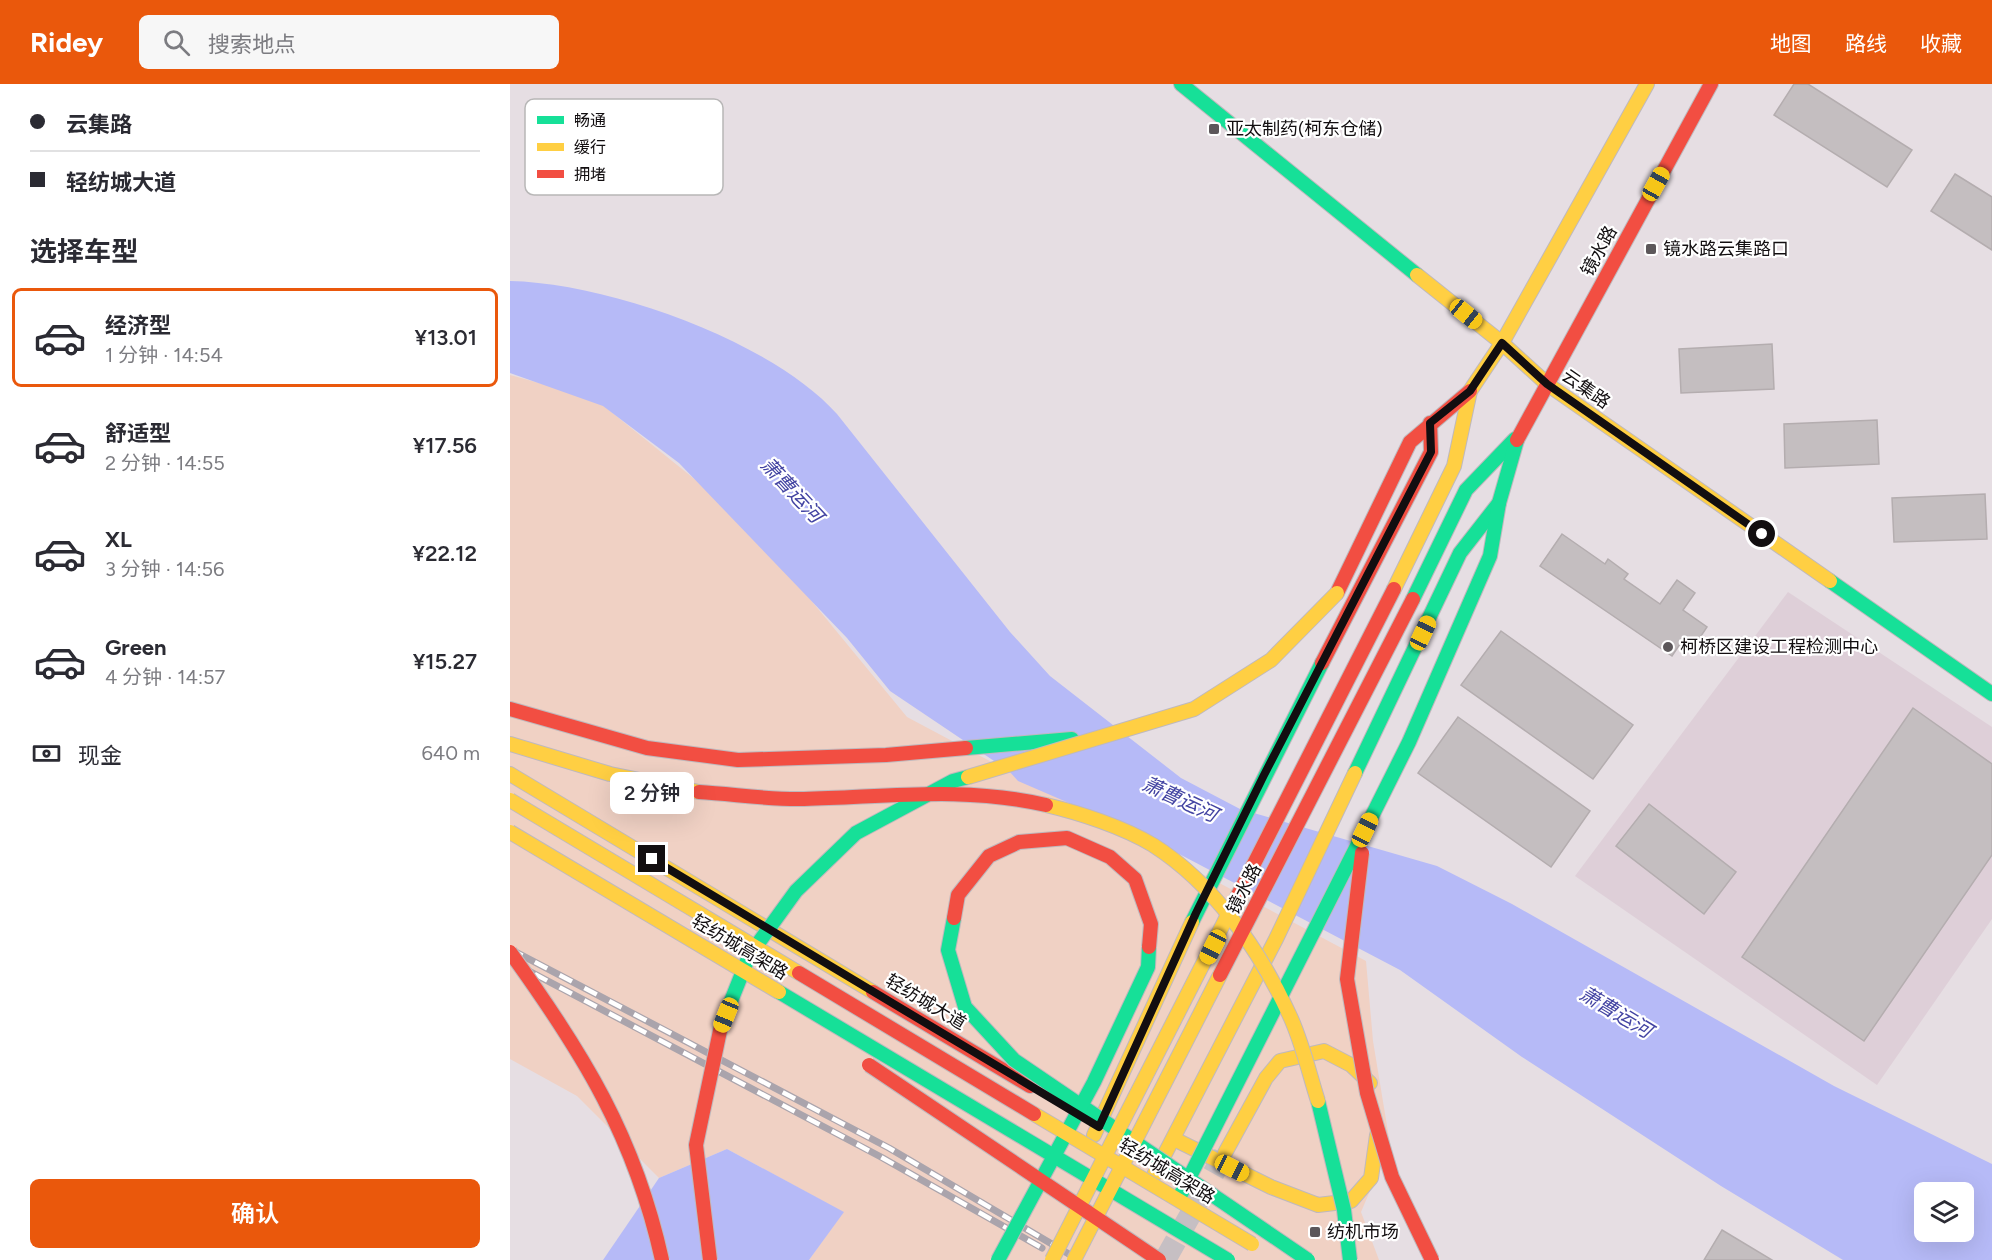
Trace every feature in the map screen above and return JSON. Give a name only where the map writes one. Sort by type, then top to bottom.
[{"type":"main road","name":"云集路","points":[[1181,84],[1502,343],[1547,384],[1992,694]]},
{"type":"main road","points":[[710,1260],[706,1243],[696,1144],[718,1035],[749,956],[796,891],[856,833],[953,781],[1194,709],[1270,660],[1336,593],[1410,442],[1470,391],[1502,343],[1647,84]]},
{"type":"main road","name":"镜水路","points":[[1074,1260],[1413,599],[1466,490],[1518,435],[1711,84]]},
{"type":"main road","points":[[1052,1260],[1394,589],[1454,466],[1470,391]]},
{"type":"main road","points":[[1068,1181],[1099,1127],[1196,913],[1264,775],[1431,452],[1430,423]]},
{"type":"main road","points":[[1148,1260],[1408,742],[1490,556],[1499,503],[1518,435]]},
{"type":"main road","points":[[1129,1218],[1162,1162],[1276,939],[1340,809],[1460,553],[1499,503]]},
{"type":"main road","points":[[510,709],[647,748],[738,760],[886,755],[1101,736]]},
{"type":"main road","points":[[510,744],[609,774],[699,792],[802,799],[914,794],[1006,796],[1079,813],[1152,844],[1202,885],[1248,940],[1290,1016],[1322,1113],[1344,1210],[1350,1260]]},
{"type":"main road","name":"轻纺城大道","points":[[510,774],[1324,1260]]},
{"type":"main road","name":"轻纺城高架路","points":[[510,800],[1269,1254]]},
{"type":"main road","points":[[1365,830],[1347,979],[1367,1093],[1392,1177],[1431,1260]]},
{"type":"main road","name":"轻纺城高架路","points":[[510,832],[1228,1260]]},
{"type":"main road","points":[[998,1260],[1065,1134],[1071,1124],[1077,1113],[1082,1103],[1088,1092],[1094,1082],[1148,967],[1151,924],[1135,879],[1110,857],[1067,838],[1019,842],[989,856],[958,895],[948,950],[965,1007],[1014,1060],[1073,1100],[1083,1106],[1308,1260]]},
{"type":"main road","points":[[510,846],[1200,1260]]},
{"type":"main road","points":[[585,876],[829,1039]]},
{"type":"main road","points":[[510,952],[570,1038],[618,1124],[657,1233],[662,1260]]},
{"type":"main road","points":[[1174,1139],[1270,1187],[1318,1205],[1351,1201],[1371,1178],[1378,1140],[1374,1088],[1351,1065],[1324,1051],[1280,1061],[1266,1078],[1224,1153]]},
{"type":"main road","points":[[858,1058],[1159,1260]]},
{"type":"shaded area","points":[[510,375],[594,398],[744,519],[907,717],[1366,961],[1373,1041],[1390,1144],[1361,1212],[1379,1260],[809,1260],[843,1212],[727,1149],[659,1178],[577,1096],[510,1059]]},
{"type":"shaded area","points":[[1788,592],[1992,727],[1992,919],[1877,1085],[1575,876]]},
{"type":"water","name":"萧曹运河","points":[[510,281],[550,284],[593,292],[686,321],[731,340],[808,387],[837,414],[1010,632],[1050,676],[1181,778],[1240,809],[1437,866],[1512,904],[1834,1086],[1992,1164],[1992,1260],[1843,1260],[1721,1186],[1522,1057],[1400,970],[1143,835],[1018,781],[1009,771],[890,691],[847,638],[679,463],[603,406],[510,373]]},
{"type":"water","points":[[727,1149],[844,1212],[809,1260],[603,1260],[659,1178]]},
{"type":"building","points":[[1794,84],[1808,84],[1912,150],[1887,187],[1774,115]]},
{"type":"building","points":[[1955,174],[1992,197],[1992,250],[1931,211]]},
{"type":"building","points":[[1772,344],[1774,389],[1681,393],[1679,349]]},
{"type":"building","points":[[1877,420],[1879,464],[1785,468],[1784,424]]},
{"type":"building","points":[[1985,494],[1987,539],[1894,542],[1892,498]]},
{"type":"building","points":[[1562,534],[1605,564],[1608,559],[1628,574],[1624,579],[1660,604],[1677,580],[1695,593],[1683,610],[1707,627],[1691,651],[1680,644],[1672,656],[1540,566]]},
{"type":"building","points":[[1501,631],[1633,725],[1593,779],[1461,685]]},
{"type":"building","points":[[1913,708],[1992,764],[1992,855],[1864,1041],[1742,957]]},
{"type":"building","points":[[1458,717],[1590,811],[1551,867],[1418,773]]},
{"type":"building","points":[[1649,804],[1736,872],[1704,914],[1616,846]]},
{"type":"building","points":[[1722,1230],[1772,1260],[1704,1260]]},
{"type":"tunnel","points":[[1165,1260],[1225,1153]]},
{"type":"railway","points":[[510,949],[889,1148],[1079,1260]]},
{"type":"railway","points":[[510,961],[881,1157],[1042,1248]]},
{"type":"traffic: fast","points":[[1181,84],[1417,275]]},
{"type":"traffic: fast","points":[[1413,599],[1466,490],[1515,439]]},
{"type":"traffic: fast","points":[[1355,773],[1460,553],[1499,503],[1517,440]]},
{"type":"traffic: fast","points":[[1365,830],[1409,742],[1490,556],[1499,503]]},
{"type":"traffic: fast","points":[[1830,581],[1992,694]]},
{"type":"traffic: fast","points":[[1192,922],[1322,663]]},
{"type":"traffic: fast","points":[[966,748],[1072,739]]},
{"type":"traffic: fast","points":[[721,1026],[749,956],[796,891],[856,833],[953,781],[968,777]]},
{"type":"traffic: fast","points":[[1181,1194],[1365,830]]},
{"type":"traffic: fast","points":[[954,918],[948,950],[965,1007],[1014,1060],[1308,1260]]},
{"type":"traffic: fast","points":[[998,1260],[1094,1082],[1148,967],[1149,947]]},
{"type":"traffic: fast","points":[[779,992],[1228,1260]]},
{"type":"traffic: fast","points":[[1318,1101],[1344,1210],[1350,1260]]},
{"type":"traffic: slow","points":[[1394,589],[1454,466],[1470,391],[1502,343],[1647,84]]},
{"type":"traffic: slow","points":[[1417,275],[1502,343],[1547,384],[1830,581]]},
{"type":"traffic: slow","points":[[968,777],[1194,709],[1271,660],[1337,593]]},
{"type":"traffic: slow","points":[[510,744],[610,774],[699,792]]},
{"type":"traffic: slow","points":[[1154,1175],[1276,939],[1355,773]]},
{"type":"traffic: slow","points":[[510,774],[873,992]]},
{"type":"traffic: slow","points":[[510,800],[799,973]]},
{"type":"traffic: slow","points":[[1046,805],[1101,821],[1141,838],[1175,861],[1215,898],[1249,942],[1277,990],[1298,1035],[1318,1101]]},
{"type":"traffic: slow","points":[[510,832],[779,992]]},
{"type":"traffic: slow","points":[[1052,1260],[1234,903]]},
{"type":"traffic: slow","points":[[1094,1135],[1192,922]]},
{"type":"traffic: slow","points":[[1074,1260],[1220,975]]},
{"type":"traffic: slow","points":[[1225,1153],[1266,1078],[1280,1061],[1324,1051],[1351,1065],[1370,1083]]},
{"type":"traffic: slow","points":[[1034,1114],[1252,1244]]},
{"type":"traffic: slow","points":[[1174,1139],[1271,1187],[1318,1205],[1351,1201],[1371,1178],[1377,1135]]},
{"type":"traffic: jam","points":[[1517,440],[1711,84]]},
{"type":"traffic: jam","points":[[1337,593],[1410,442],[1470,391]]},
{"type":"traffic: jam","points":[[1322,663],[1431,452],[1430,423]]},
{"type":"traffic: jam","points":[[1234,903],[1394,589]]},
{"type":"traffic: jam","points":[[1220,975],[1413,599]]},
{"type":"traffic: jam","points":[[510,709],[647,748],[738,760],[886,755],[966,748]]},
{"type":"traffic: jam","points":[[699,792],[791,799],[955,794],[1015,799],[1046,805]]},
{"type":"traffic: jam","points":[[954,918],[958,895],[989,856],[1019,842],[1067,838],[1110,857],[1135,879],[1151,924],[1149,947]]},
{"type":"traffic: jam","points":[[1362,853],[1347,979],[1367,1093],[1392,1177],[1432,1260]]},
{"type":"traffic: jam","points":[[510,952],[561,1025],[603,1098],[637,1174],[662,1260]]},
{"type":"traffic: jam","points":[[799,973],[1034,1114]]},
{"type":"traffic: jam","points":[[873,992],[1030,1086]]},
{"type":"traffic: jam","points":[[710,1260],[696,1145],[721,1026]]},
{"type":"traffic: jam","points":[[869,1065],[1159,1260]]},
{"type":"place","name":"亚太制药(柯东仓储)","points":[[1214,129]]},
{"type":"place","name":"镜水路云集路口","points":[[1651,249]]},
{"type":"place","name":"柯桥区建设工程检测中心","points":[[1668,647]]},
{"type":"place","name":"纺机市场","points":[[1315,1232]]},
{"type":"route","points":[[652,859],[1099,1127],[1196,913],[1264,775],[1431,452],[1430,423],[1470,391],[1502,343],[1547,384],[1762,534]]}]
